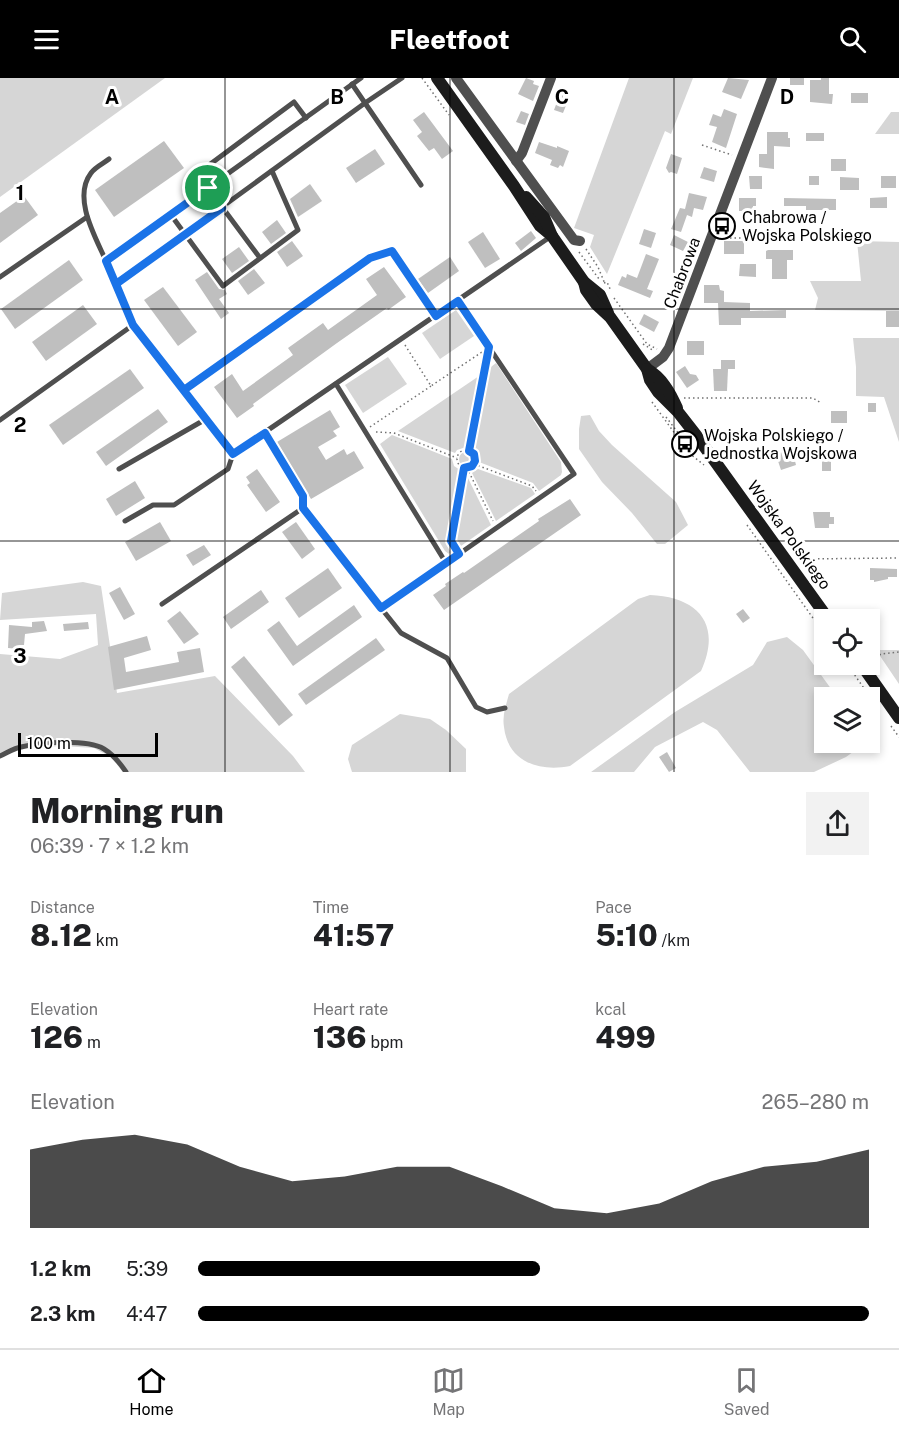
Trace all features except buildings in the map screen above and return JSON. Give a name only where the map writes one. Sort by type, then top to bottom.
[{"type":"main road","name":"Wojska Polskiego","points":[[437,78],[540,226],[552,236],[584,282],[586,290],[596,304],[610,317],[647,369],[650,380],[660,395],[678,412],[821,609]]},
{"type":"main road","points":[[869,675],[899,717]]},
{"type":"street","points":[[456,78],[574,240],[580,240]]},
{"type":"street","points":[[516,161],[522,153],[551,78]]},
{"type":"street","name":"Chabrowa","points":[[647,369],[660,360],[669,348],[772,78]]},
{"type":"lane","points":[[106,261],[361,78]]},
{"type":"lane","points":[[116,284],[402,78]]},
{"type":"lane","points":[[352,84],[421,185]]},
{"type":"lane","points":[[200,194],[201,171],[294,102],[306,118]]},
{"type":"lane","points":[[109,159],[91,173],[83,189],[87,217],[133,325],[233,454]]},
{"type":"lane","points":[[171,215],[224,286],[298,230],[273,171]]},
{"type":"lane","points":[[208,188],[260,258]]},
{"type":"lane","points":[[0,277],[87,217]]},
{"type":"lane","points":[[125,521],[153,505],[174,505],[228,469],[233,454],[552,236]]},
{"type":"lane","points":[[184,390],[370,258],[392,251],[436,316]]},
{"type":"lane","points":[[381,608],[574,474],[458,301]]},
{"type":"lane","points":[[0,420],[133,325]]},
{"type":"lane","points":[[336,384],[446,563]]},
{"type":"lane","points":[[119,469],[206,419]]},
{"type":"lane","points":[[265,433],[303,496],[303,508],[401,633],[447,658],[476,707],[487,712],[505,708]]},
{"type":"lane","points":[[162,604],[303,508]]},
{"type":"lane","points":[[0,756],[20,747],[29,746],[60,743],[95,746],[102,747],[113,755],[126,772]]},
{"type":"path","points":[[702,145],[742,159]]},
{"type":"path","points":[[711,238],[774,238]]},
{"type":"path","points":[[401,340],[432,386]]},
{"type":"path","points":[[365,431],[489,347]]},
{"type":"path","points":[[469,451],[489,347]]},
{"type":"path","points":[[680,398],[813,398],[821,403]]},
{"type":"path","points":[[654,399],[692,451],[691,455],[705,467]]},
{"type":"path","points":[[365,431],[393,433],[457,458]]},
{"type":"path","points":[[457,458],[461,452],[469,451],[474,454],[474,464]]},
{"type":"path","points":[[457,458],[459,464],[465,468],[497,527]]},
{"type":"path","points":[[465,468],[474,464],[532,486],[540,497]]},
{"type":"path","points":[[459,554],[451,541],[465,468]]},
{"type":"path","points":[[745,523],[814,620]]},
{"type":"path","points":[[788,563],[795,560],[899,558]]},
{"type":"path","points":[[880,655],[899,652]]},
{"type":"path","points":[[886,719],[899,737]]},
{"type":"shaded area","points":[[0,78],[165,78],[0,197]]},
{"type":"shaded area","points":[[629,78],[693,78],[671,134],[665,131],[607,274],[590,247],[594,235],[574,228]]},
{"type":"shaded area","points":[[891,112],[899,112],[899,134],[875,134]]},
{"type":"shaded area","points":[[857,241],[899,242],[899,311],[815,310],[818,298],[810,281],[861,281]]},
{"type":"shaded area","points":[[456,310],[474,336],[440,359],[422,333]]},
{"type":"shaded area","points":[[853,338],[899,338],[899,442],[884,397],[856,396]]},
{"type":"shaded area","points":[[388,357],[407,384],[363,413],[345,385]]},
{"type":"shaded area","points":[[496,363],[561,462],[561,475],[539,491],[533,483],[479,462],[478,455],[472,449],[487,370]]},
{"type":"shaded area","points":[[479,376],[466,447],[455,453],[398,431]]},
{"type":"shaded area","points":[[590,415],[599,431],[612,445],[676,502],[688,525],[665,544],[657,544],[632,513],[602,482],[579,449],[581,416]]},
{"type":"shaded area","points":[[392,435],[452,459],[454,466],[460,470],[448,540],[452,551],[449,554],[380,444]]},
{"type":"shaded area","points":[[466,452],[471,454],[473,459],[471,464],[466,466],[461,464],[459,459],[461,454]]},
{"type":"shaded area","points":[[478,469],[531,488],[535,494],[496,521],[472,473]]},
{"type":"shaded area","points":[[466,474],[491,525],[458,548],[455,542]]},
{"type":"shaded area","points":[[83,582],[101,586],[117,693],[215,676],[293,756],[305,772],[123,772],[111,757],[94,748],[62,746],[21,748],[0,758],[0,654],[60,659],[98,645],[96,614],[0,620],[2,593]]},
{"type":"shaded area","points":[[650,595],[682,601],[702,617],[707,627],[709,640],[707,655],[701,671],[570,766],[537,766],[518,756],[507,739],[504,727],[509,694],[638,599]]},
{"type":"shaded area","points":[[787,637],[803,650],[814,665],[814,675],[821,675],[830,687],[814,687],[814,753],[852,753],[814,772],[750,772],[717,730],[703,722],[655,747],[634,772],[591,772],[675,712],[753,665],[767,642]]},
{"type":"shaded area","points":[[880,650],[899,650],[899,684],[880,656]]},
{"type":"shaded area","points":[[400,714],[430,719],[446,730],[466,749],[466,772],[352,772],[348,759],[352,745]]},
{"type":"place","name":"Chabrowa / Wojska Polskiego","points":[[722,226]]},
{"type":"place","name":"Wojska Polskiego / Jednostka Wojskowa","points":[[685,444]]},
{"type":"route","points":[[208,188],[106,261],[133,325],[233,454],[265,433],[303,496],[303,508],[381,608],[459,554],[451,541],[464,468],[470,468],[475,461],[474,454],[469,451],[489,347],[458,301],[436,316],[392,251],[370,258],[184,390],[133,325],[116,284],[222,208],[208,188]]}]
